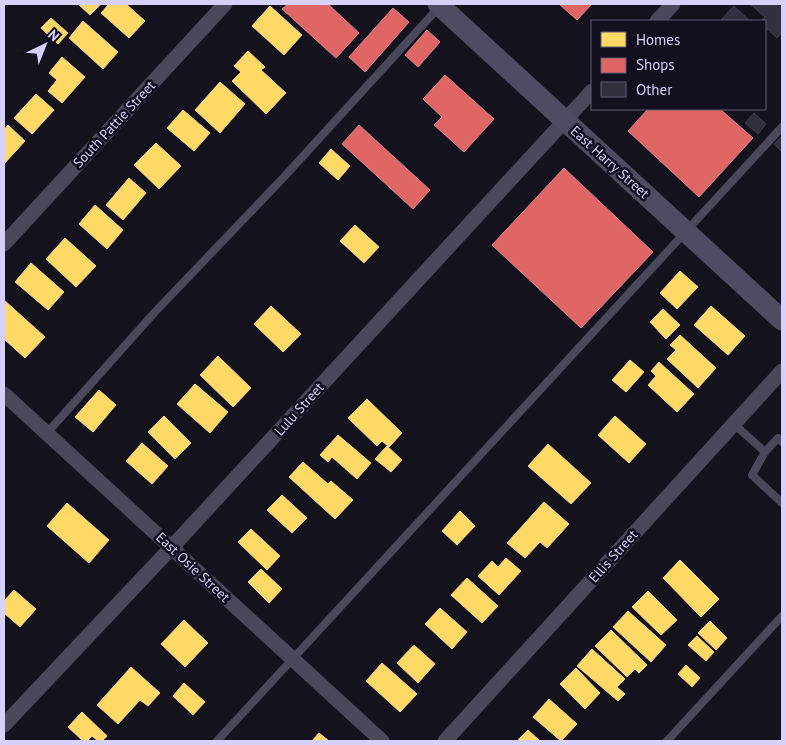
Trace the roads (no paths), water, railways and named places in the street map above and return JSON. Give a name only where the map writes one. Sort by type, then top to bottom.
[{"type":"main road","name":"East Harry Street","points":[[440,4],[782,320]]},
{"type":"street","name":"South Pattie Street","points":[[4,244],[225,4]]},
{"type":"street","points":[[658,20],[674,4]]},
{"type":"street","name":"Lulu Street","points":[[4,726],[172,548],[591,92]]},
{"type":"street","name":"Ellis Street","points":[[444,741],[734,424],[780,379]]},
{"type":"street","name":"East Osie Street","points":[[4,394],[382,741]]},
{"type":"lane","points":[[47,433],[154,313],[284,176],[440,4]]},
{"type":"lane","points":[[217,741],[782,127]]},
{"type":"lane","points":[[734,424],[765,452]]},
{"type":"lane","points":[[782,442],[778,438],[765,452],[752,475],[782,503]]},
{"type":"lane","points":[[667,741],[782,616]]}]
